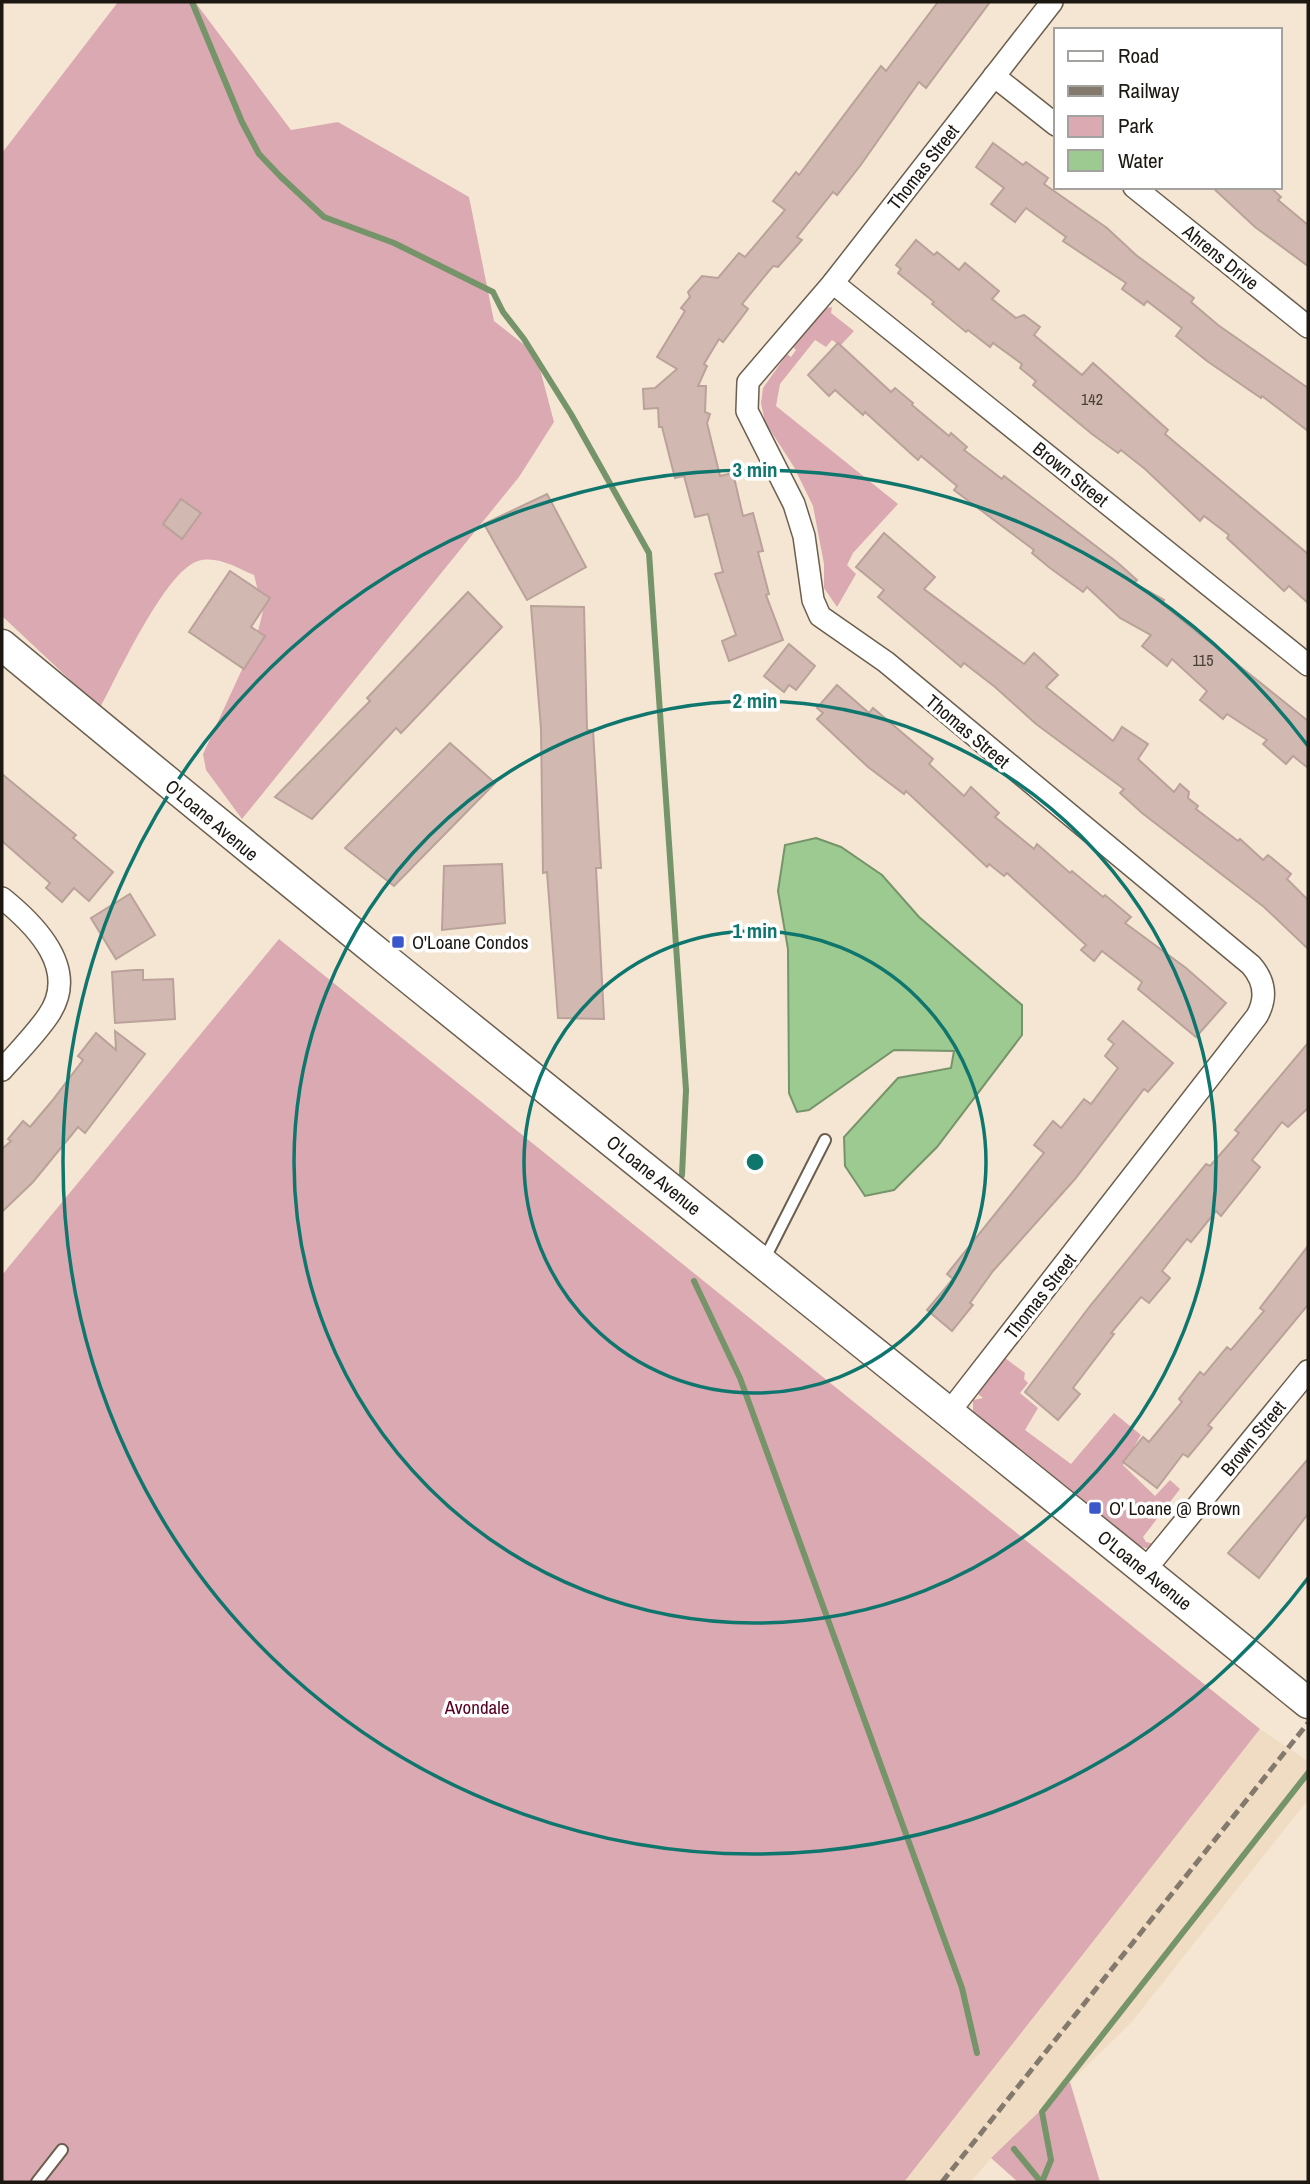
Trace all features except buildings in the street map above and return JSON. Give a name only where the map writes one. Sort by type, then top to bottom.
[{"type":"street","name":"Thomas Street","points":[[950,1412],[1257,1016],[1263,990],[1257,972],[1251,965],[886,662],[820,616],[813,600],[804,536],[794,504],[752,424],[746,398],[748,382],[833,283],[1052,2]]},
{"type":"street","points":[[994,76],[1054,123]]},
{"type":"street","name":"Ahrens Drive","points":[[1136,189],[1308,327]]},
{"type":"street","name":"Brown Street","points":[[833,283],[1308,666]]},
{"type":"street","name":"O'Loane Avenue","points":[[2,645],[301,893],[950,1412],[1308,1703]]},
{"type":"street","points":[[2,898],[20,913],[51,949],[61,974],[59,993],[49,1015],[2,1070]]},
{"type":"street","name":"Brown Street","points":[[1145,1570],[1308,1371]]},
{"type":"lane","points":[[762,1262],[825,1140]]},
{"type":"lane","points":[[37,2182],[62,2150]]},
{"type":"shaded area","points":[[1260,1729],[1308,1761],[1308,1800],[1130,2024],[991,2158],[971,2182],[904,2182]]},
{"type":"green space","points":[[118,2],[195,2],[291,130],[338,122],[469,197],[494,321],[536,354],[554,422],[519,477],[242,819],[206,770],[203,754],[256,639],[263,611],[254,575],[227,563],[212,560],[198,561],[185,569],[157,604],[100,708],[2,616],[2,153]]},
{"type":"green space","points":[[832,307],[831,313],[854,331],[840,346],[832,340],[826,347],[815,340],[780,384],[776,406],[898,504],[853,553],[847,565],[856,574],[837,607],[824,588],[824,564],[813,506],[794,467],[765,422],[761,403],[763,388],[787,354],[791,357],[796,350],[792,346],[823,309]]},
{"type":"green space","name":"Avondale","points":[[279,939],[1260,1729],[904,2182],[2,2182],[2,1275]]},
{"type":"green space","points":[[1005,1358],[1025,1373],[1024,1379],[1028,1383],[1020,1393],[1038,1408],[1025,1430],[1071,1464],[1114,1413],[1141,1435],[1123,1465],[1155,1496],[1170,1480],[1180,1489],[1143,1537],[1146,1542],[1155,1544],[1149,1549],[1139,1546],[973,1412],[973,1400],[983,1398],[978,1394]]},
{"type":"green space","points":[[1070,2082],[1100,2182],[1018,2182],[991,2158]]},
{"type":"water","points":[[816,838],[841,847],[882,875],[919,917],[1022,1005],[1022,1035],[937,1147],[894,1190],[865,1196],[845,1166],[844,1137],[898,1078],[951,1068],[954,1051],[894,1050],[809,1110],[797,1112],[789,1093],[788,949],[778,891],[785,845]]},
{"type":"waterway","points":[[192,2],[242,122],[259,154],[280,176],[324,217],[394,243],[493,292],[503,312],[524,339],[571,414],[649,553],[686,1090],[682,1175]]},
{"type":"waterway","points":[[694,1281],[740,1378],[962,1988],[977,2053]]},
{"type":"waterway","points":[[1042,2182],[1051,2160],[1042,2112],[1308,1773]]},
{"type":"waterway","points":[[1014,2149],[1041,2182]]},
{"type":"railway","points":[[942,2182],[1308,1723]]},
{"type":"place","name":"O'Loane Condos","points":[[398,942]]},
{"type":"place","name":"O' Loane @ Brown","points":[[1095,1508]]}]
